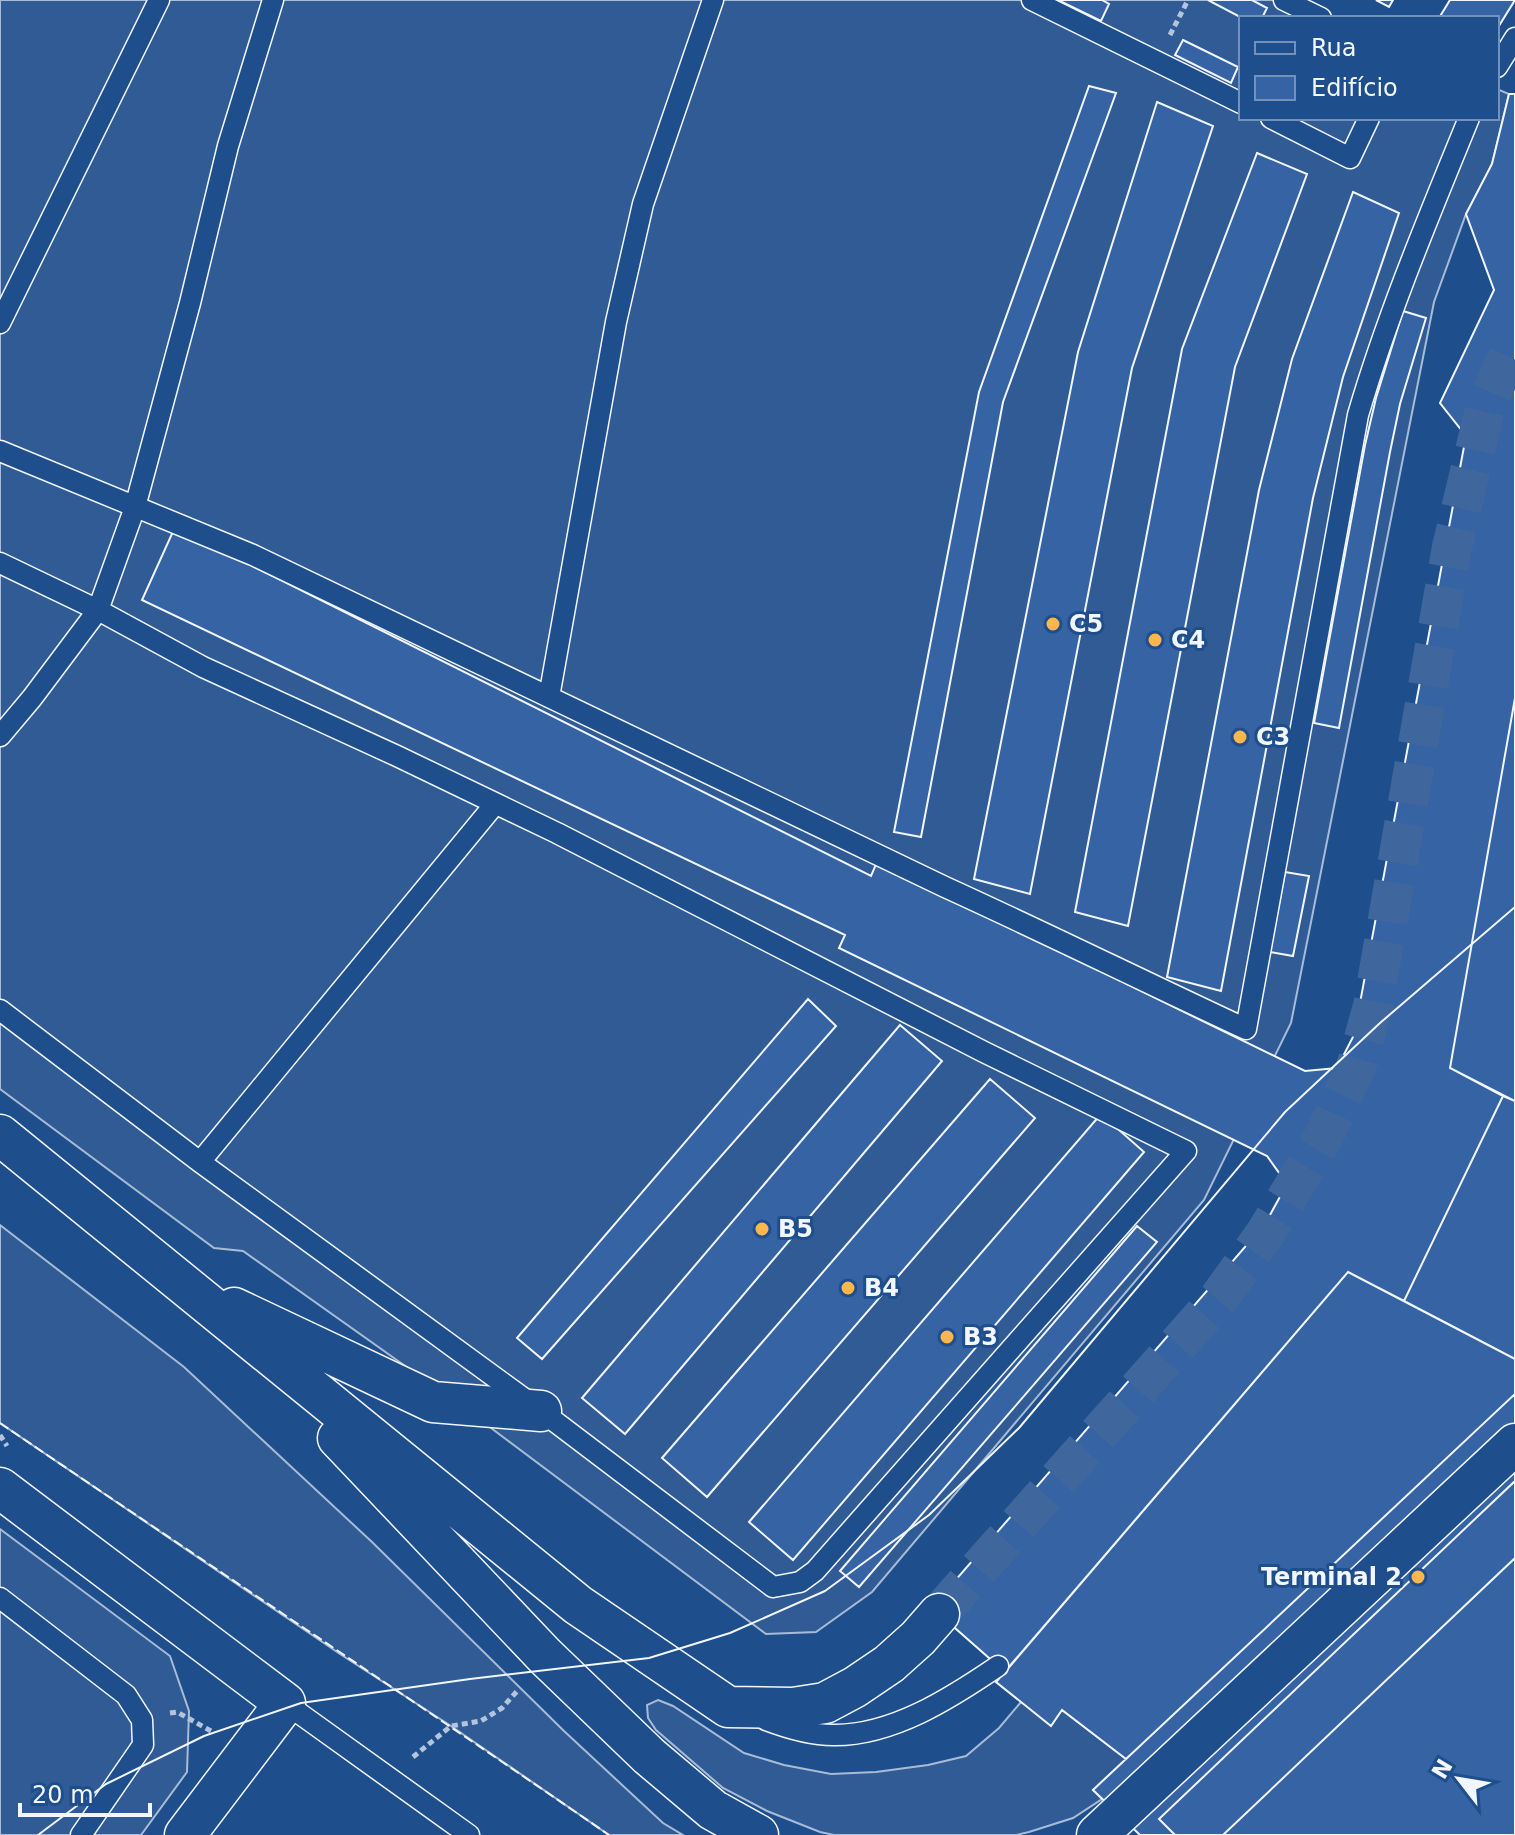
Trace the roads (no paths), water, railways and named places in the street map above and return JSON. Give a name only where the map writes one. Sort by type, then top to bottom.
[{"type":"street","points":[[0,1135],[578,1605],[728,1707],[793,1708],[825,1703],[889,1664],[939,1614]]},
{"type":"street","points":[[0,1168],[144,1254]]},
{"type":"street","points":[[180,1282],[433,1402],[541,1411]]},
{"type":"street","points":[[225,1319],[545,1656],[649,1756],[713,1810],[758,1835]]},
{"type":"street","points":[[1097,1835],[1515,1444]]},
{"type":"street","points":[[0,1488],[285,1703],[185,1835]]},
{"type":"lane","points":[[0,323],[159,0]]},
{"type":"lane","points":[[0,736],[98,610],[135,507],[228,146],[273,0]]},
{"type":"lane","points":[[549,697],[616,322],[643,204],[713,0]]},
{"type":"lane","points":[[1032,0],[1239,102]]},
{"type":"lane","points":[[1293,9],[1315,16]]},
{"type":"lane","points":[[1499,64],[1515,38]]},
{"type":"lane","points":[[1275,120],[1350,158],[1368,120]]},
{"type":"lane","points":[[0,451],[253,555],[1246,1029],[1358,415],[1373,363],[1406,273],[1468,120]]},
{"type":"lane","points":[[0,563],[98,610],[203,667],[557,833],[984,1052],[1186,1151],[815,1571],[800,1582],[773,1587],[0,1010]]},
{"type":"lane","points":[[200,1162],[495,804]]},
{"type":"lane","points":[[0,1598],[126,1695],[142,1720],[143,1745],[81,1835]]},
{"type":"lane","points":[[728,1707],[811,1733],[834,1735],[876,1729],[922,1712],[998,1666]]},
{"type":"lane","points":[[285,1703],[469,1835]]},
{"type":"tunnel","points":[[939,1614],[1219,1298],[1265,1234],[1322,1140],[1356,1067],[1373,1006],[1452,547],[1486,405],[1515,341]]},
{"type":"tram line","points":[[38,1835],[106,1784],[204,1736],[301,1703],[649,1658],[730,1633],[825,1591],[929,1515],[1019,1428],[1285,1112],[1380,1023],[1515,907]]},
{"type":"place","name":"C5","points":[[1053,624]]},
{"type":"place","name":"C4","points":[[1155,640]]},
{"type":"place","name":"C3","points":[[1240,737]]},
{"type":"place","name":"B5","points":[[762,1229]]},
{"type":"place","name":"B4","points":[[848,1288]]},
{"type":"place","name":"B3","points":[[947,1337]]},
{"type":"place","name":"Terminal 2","points":[[1418,1577]]}]
